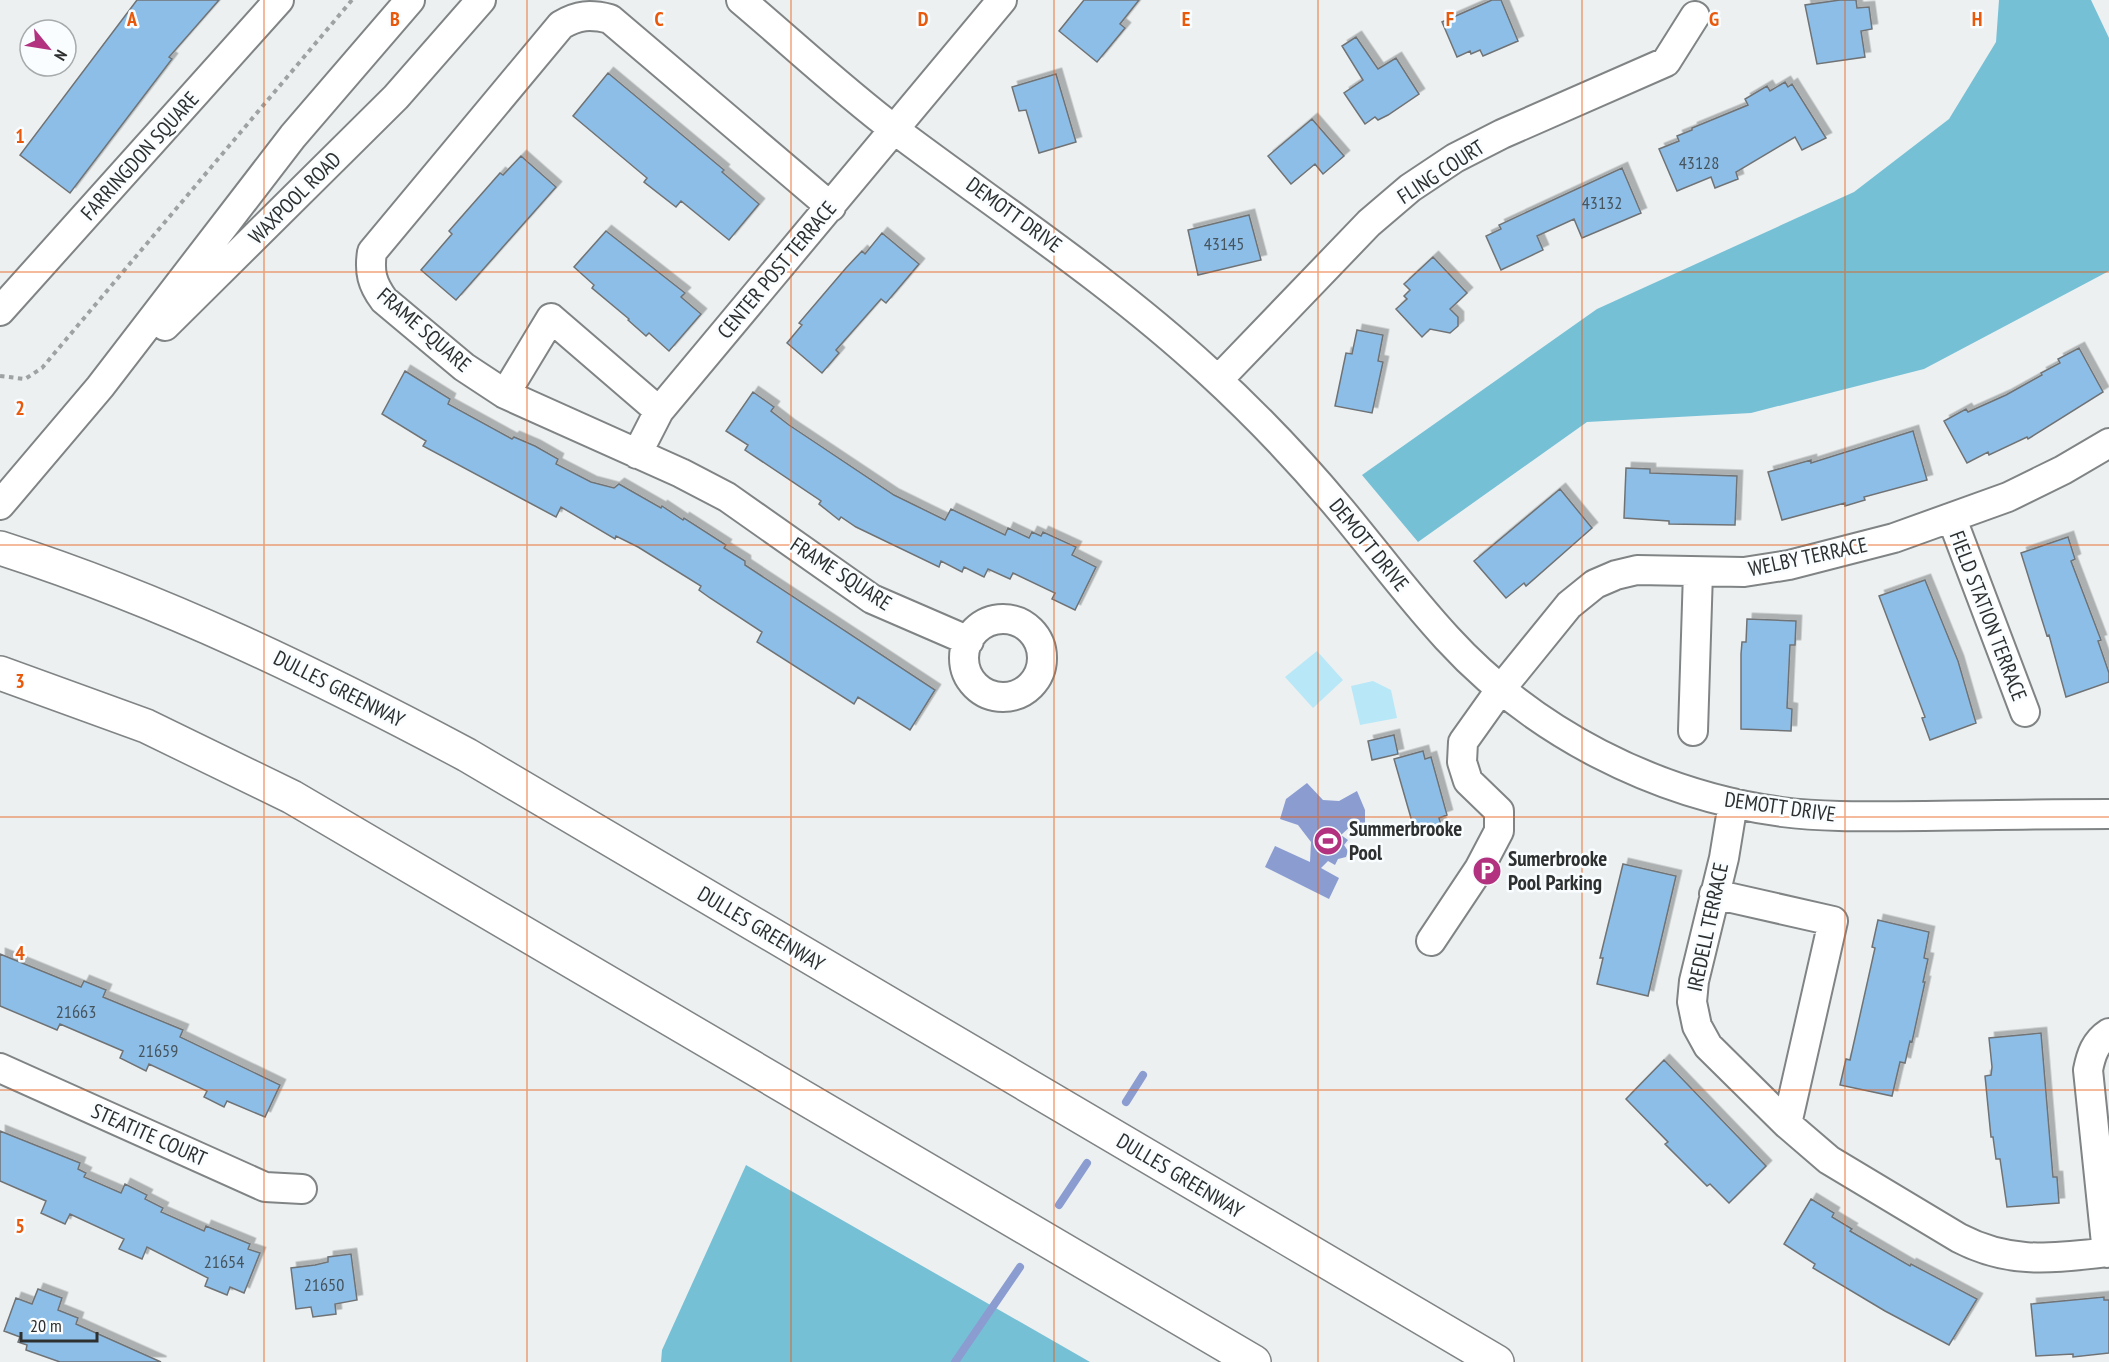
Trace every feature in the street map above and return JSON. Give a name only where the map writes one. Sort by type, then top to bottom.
[{"type":"highway","name":"DULLES GREENWAY","points":[[0,548],[62,568],[197,621],[338,686],[467,755],[1497,1362]]},
{"type":"highway","points":[[0,673],[146,726],[292,797],[1254,1362]]},
{"type":"street","name":"FARRINGDON SQUARE","points":[[0,311],[279,0]]},
{"type":"street","name":"WAXPOOL ROAD","points":[[8,495],[100,387],[293,136],[410,0]]},
{"type":"street","name":"WAXPOOL ROAD","points":[[100,387],[223,271],[388,105],[481,0]]},
{"type":"street","name":"DEMOTT DRIVE","points":[[741,0],[894,129],[1101,280],[1166,332],[1218,380],[1303,466],[1446,637],[1500,690],[1552,727],[1631,769],[1674,786],[1733,803],[1782,812],[1840,817],[2109,814]]},
{"type":"street","name":"CENTER POST TERRACE","points":[[637,454],[659,411],[1002,0]]},
{"type":"street","name":"FRAME SQUARE","points":[[831,207],[610,19],[593,14],[576,16],[561,26],[372,252],[369,269],[374,286],[384,300],[464,368],[505,394],[681,473],[727,497],[872,599],[969,641]]},
{"type":"street","name":"FLING COURT","points":[[1218,380],[1369,223],[1410,188],[1455,159],[1502,134],[1666,62],[1695,16]]},
{"type":"street","points":[[505,394],[551,318],[659,411]]},
{"type":"street","name":"WELBY TERRACE","points":[[1431,941],[1479,869],[1499,831],[1499,811],[1468,781],[1462,762],[1463,742],[1500,690],[1569,605],[1594,584],[1616,574],[1637,570],[1698,573],[1744,572],[1788,565],[1894,538],[2008,497],[2109,443]]},
{"type":"street","name":"FIELD STATION TERRACE","points":[[1952,519],[2025,712]]},
{"type":"street","points":[[1693,731],[1698,573]]},
{"type":"street","name":"IREDELL TERRACE","points":[[1733,803],[1724,858],[1694,981],[1692,1002],[1697,1026],[1708,1046],[1787,1124],[1829,1160],[1979,1248],[2008,1257],[2038,1259],[2108,1253]]},
{"type":"street","points":[[1714,894],[1833,921],[1787,1124]]},
{"type":"street","points":[[2108,1253],[2088,1070],[2092,1053],[2101,1038],[2109,1033]]},
{"type":"street","name":"STEATITE COURT","points":[[0,1068],[265,1187],[302,1189]]},
{"type":"path","points":[[0,376],[25,379],[42,368],[352,0]]},
{"type":"shaded area","points":[[1999,0],[2091,0],[2109,38],[2109,271],[1924,369],[1751,413],[1587,422],[1418,542],[1362,475],[1597,309],[1854,192],[1949,119],[1996,42]]},
{"type":"shaded area","points":[[1317,651],[1343,680],[1313,708],[1285,677]]},
{"type":"shaded area","points":[[1373,681],[1391,690],[1397,718],[1360,725],[1351,686]]},
{"type":"shaded area","name":"Summerbrooke Pool","points":[[1307,783],[1323,800],[1339,801],[1357,791],[1365,810],[1365,828],[1352,825],[1341,835],[1348,840],[1344,845],[1348,851],[1346,857],[1338,859],[1335,865],[1328,861],[1321,868],[1339,878],[1329,899],[1265,867],[1275,846],[1310,862],[1311,842],[1298,825],[1280,819],[1286,799]]},
{"type":"shaded area","points":[[746,1165],[1090,1362],[661,1362],[662,1350]]},
{"type":"building","points":[[137,0],[219,0],[169,57],[172,59],[70,193],[20,155]]},
{"type":"building","points":[[1084,0],[1139,0],[1120,24],[1125,28],[1097,62],[1059,31]]},
{"type":"building","points":[[1492,0],[1501,0],[1518,41],[1483,56],[1480,50],[1471,54],[1470,51],[1457,57],[1442,22]]},
{"type":"building","points":[[1856,0],[1857,8],[1869,7],[1872,29],[1861,31],[1865,57],[1817,64],[1805,5]]},
{"type":"building","points":[[1356,37],[1378,69],[1396,58],[1419,94],[1388,115],[1378,120],[1375,117],[1365,124],[1344,93],[1363,80],[1342,46]]},
{"type":"building","points":[[608,73],[724,170],[722,172],[759,204],[729,240],[681,201],[676,207],[644,182],[647,178],[573,116]]},
{"type":"building","points":[[1056,74],[1076,142],[1039,153],[1026,110],[1019,111],[1012,87]]},
{"type":"building","points":[[1785,82],[1788,87],[1792,84],[1826,138],[1802,150],[1795,137],[1736,172],[1738,179],[1715,188],[1711,177],[1677,191],[1659,149],[1679,141],[1677,136],[1692,128],[1748,105],[1745,99],[1767,86],[1770,91]]},
{"type":"building","points":[[1312,119],[1344,156],[1323,174],[1315,164],[1291,184],[1268,156]]},
{"type":"building","points":[[521,156],[556,187],[456,300],[421,270],[452,234],[449,231],[500,173],[503,175]]},
{"type":"building","points":[[1622,168],[1641,213],[1582,238],[1574,219],[1537,236],[1543,250],[1501,270],[1486,236],[1501,229],[1499,225]]},
{"type":"building","points":[[1249,215],[1261,260],[1198,275],[1188,230]]},
{"type":"building","points":[[606,231],[685,293],[681,297],[701,314],[669,351],[649,333],[646,336],[592,288],[594,285],[574,267]]},
{"type":"building","points":[[882,233],[919,264],[886,303],[881,299],[836,350],[839,353],[822,373],[787,343],[802,325],[799,323],[846,268],[862,251],[865,254]]},
{"type":"building","points":[[1433,257],[1467,293],[1450,309],[1458,317],[1458,326],[1450,333],[1430,329],[1422,337],[1396,309],[1407,299],[1404,296],[1410,290],[1404,284]]},
{"type":"building","points":[[1357,330],[1383,335],[1378,361],[1383,362],[1372,413],[1335,406],[1346,353],[1352,354]]},
{"type":"building","points":[[2079,348],[2103,392],[2028,439],[2027,437],[1989,455],[1988,452],[1967,463],[1944,421],[1966,409],[1968,412],[2006,395],[2042,375],[2041,373],[2060,363],[2058,359]]},
{"type":"building","points":[[405,371],[450,399],[448,404],[512,439],[514,437],[535,446],[558,459],[556,464],[591,482],[614,488],[619,484],[661,508],[662,506],[683,520],[684,518],[726,545],[724,548],[745,561],[745,565],[935,690],[910,730],[858,697],[854,704],[757,642],[762,632],[699,590],[701,586],[638,547],[616,536],[615,539],[561,507],[556,517],[423,446],[426,441],[382,414]]},
{"type":"building","points":[[753,392],[774,407],[771,411],[789,425],[894,495],[945,520],[951,509],[1005,535],[1008,528],[1029,538],[1032,532],[1041,536],[1043,532],[1076,547],[1072,555],[1096,567],[1075,610],[1052,599],[1055,593],[1013,573],[1010,579],[988,569],[984,577],[964,567],[962,572],[941,561],[939,567],[856,527],[841,517],[839,520],[819,504],[821,501],[745,450],[748,445],[726,431]]},
{"type":"building","points":[[1913,431],[1927,480],[1864,497],[1865,500],[1845,506],[1845,503],[1782,520],[1768,472],[1811,460],[1811,463]]},
{"type":"building","points":[[1626,468],[1650,469],[1650,473],[1737,476],[1735,525],[1669,524],[1669,521],[1624,518]]},
{"type":"building","points":[[1560,489],[1592,528],[1526,586],[1524,583],[1506,598],[1474,561]]},
{"type":"building","points":[[2068,537],[2075,559],[2071,561],[2101,640],[2098,641],[2109,673],[2109,682],[2066,697],[2049,635],[2047,636],[2021,553]]},
{"type":"building","points":[[1925,580],[1958,661],[1976,723],[1930,740],[1922,718],[1925,717],[1879,596]]},
{"type":"building","points":[[1747,619],[1796,621],[1795,645],[1790,645],[1787,708],[1792,709],[1791,731],[1741,729],[1741,654],[1742,642],[1746,642]]},
{"type":"building","points":[[1394,735],[1398,754],[1372,760],[1368,741]]},
{"type":"building","points":[[1423,751],[1425,759],[1431,757],[1447,815],[1439,818],[1441,825],[1415,832],[1394,759]]},
{"type":"building","points":[[1623,864],[1676,876],[1648,996],[1597,984],[1603,958],[1600,958]]},
{"type":"building","points":[[1878,920],[1929,932],[1924,958],[1928,959],[1923,982],[1925,982],[1912,1042],[1910,1041],[1905,1063],[1900,1062],[1892,1096],[1840,1085],[1846,1059],[1850,1060],[1875,948],[1872,947]]},
{"type":"building","points":[[0,954],[81,987],[84,981],[106,990],[103,997],[183,1030],[180,1037],[280,1085],[265,1117],[227,1101],[224,1107],[204,1097],[207,1091],[149,1064],[146,1071],[120,1058],[123,1051],[60,1024],[57,1030],[0,1006]]},
{"type":"building","points":[[2041,1033],[2053,1177],[2057,1177],[2059,1203],[2007,1207],[2000,1159],[1996,1159],[1993,1137],[1991,1137],[1985,1076],[1991,1075],[1992,1067],[1989,1038]]},
{"type":"building","points":[[1664,1060],[1766,1166],[1729,1203],[1710,1184],[1707,1186],[1665,1144],[1668,1142],[1626,1099]]},
{"type":"building","points":[[0,1131],[80,1163],[78,1169],[86,1173],[84,1177],[121,1193],[125,1184],[147,1195],[145,1199],[163,1208],[161,1212],[204,1231],[206,1226],[250,1244],[248,1249],[260,1253],[244,1293],[230,1287],[227,1295],[205,1286],[208,1278],[147,1247],[142,1259],[119,1249],[124,1239],[70,1214],[65,1224],[41,1213],[46,1201],[0,1181]]},
{"type":"building","points":[[1811,1199],[1834,1213],[1832,1217],[1852,1229],[1850,1231],[1910,1266],[1911,1264],[1977,1299],[1949,1345],[1885,1311],[1813,1268],[1815,1264],[1784,1244]]},
{"type":"building","points":[[351,1254],[357,1300],[335,1304],[336,1314],[313,1317],[311,1307],[296,1309],[291,1268],[328,1262],[328,1257]]},
{"type":"building","points":[[38,1289],[62,1298],[58,1310],[78,1318],[76,1324],[161,1362],[60,1362],[26,1350],[27,1345],[18,1342],[20,1337],[4,1331],[16,1298],[32,1304]]},
{"type":"building","points":[[2104,1297],[2104,1300],[2109,1300],[2109,1353],[2073,1357],[2073,1354],[2036,1356],[2031,1304]]},
{"type":"waterway","points":[[1126,1102],[1143,1075]]},
{"type":"waterway","points":[[1059,1205],[1087,1163]]},
{"type":"waterway","points":[[955,1362],[1020,1267]]},
{"type":"place","name":"Summerbrooke Pool","points":[[1328,841]]},
{"type":"place","name":"Sumerbrooke Pool Parking","points":[[1487,871]]}]
